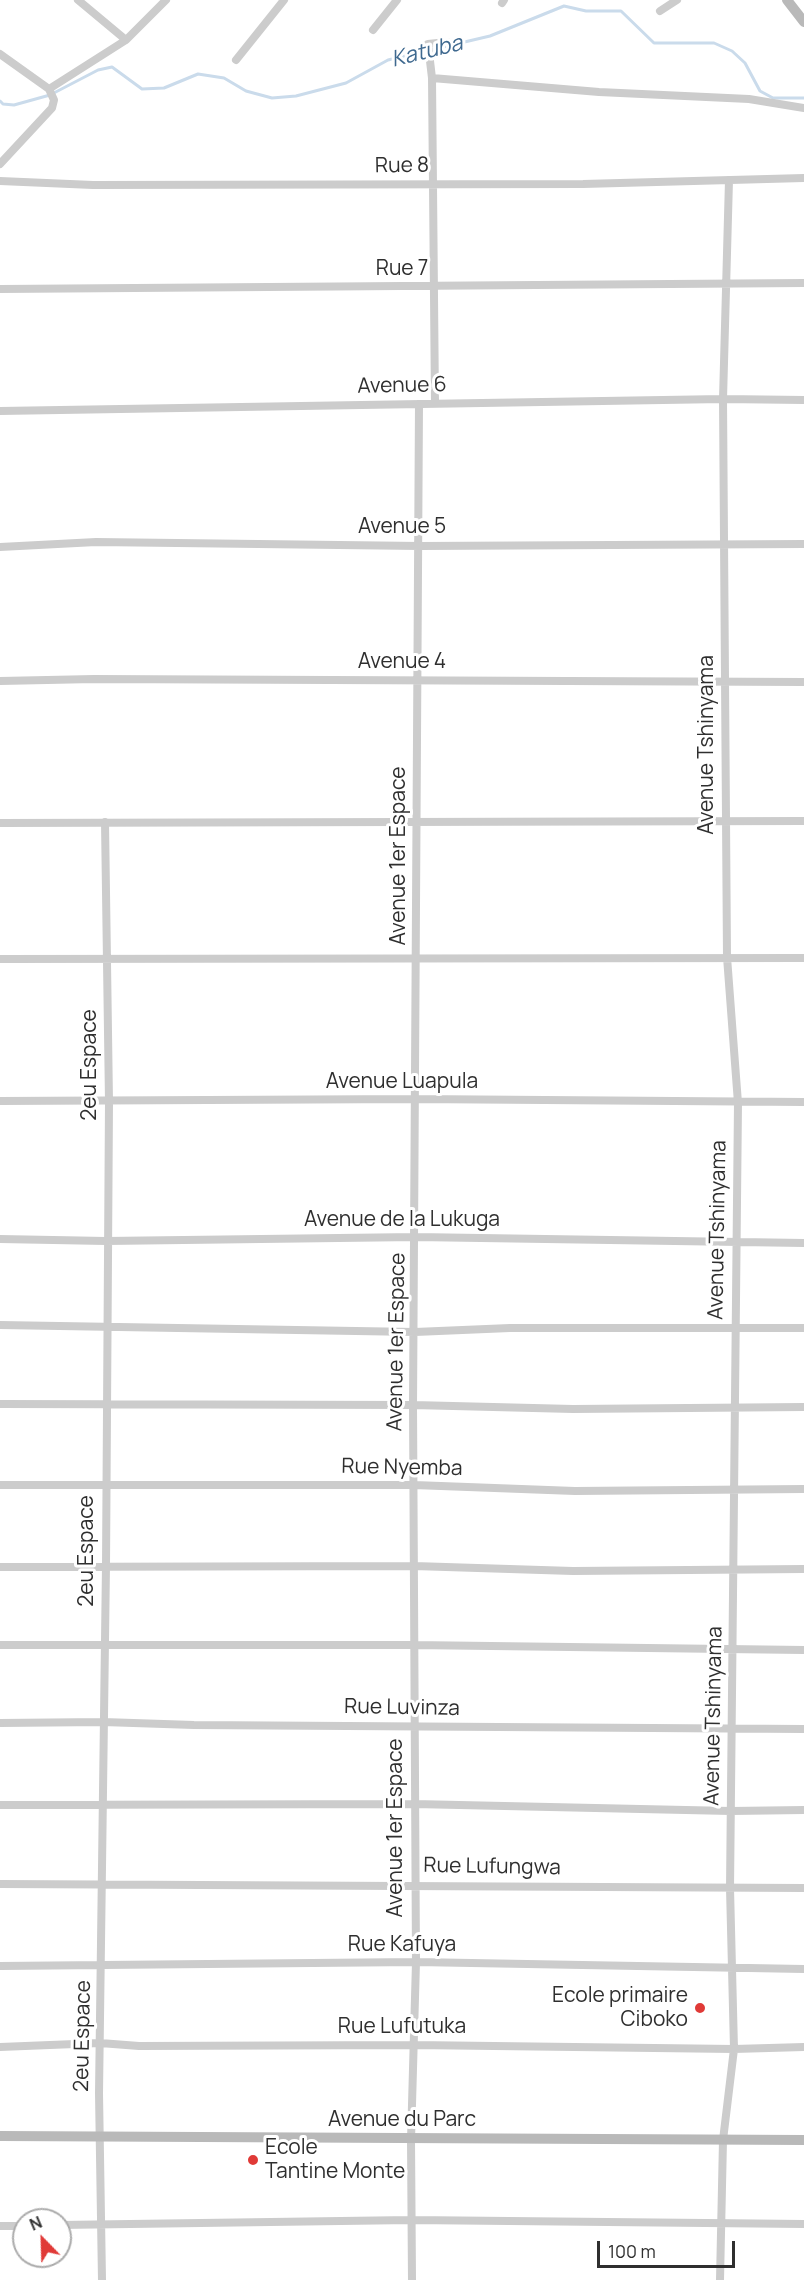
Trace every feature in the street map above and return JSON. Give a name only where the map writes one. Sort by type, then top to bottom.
[{"type":"street","points":[[78,0],[126,40]]},
{"type":"street","points":[[49,89],[126,40],[166,0]]},
{"type":"street","points":[[236,60],[284,0]]},
{"type":"street","points":[[373,30],[397,0]]},
{"type":"street","points":[[660,11],[677,0]]},
{"type":"street","points":[[787,0],[804,22]]},
{"type":"street","points":[[435,404],[432,288],[432,78],[428,44],[447,42]]},
{"type":"street","points":[[0,54],[49,89],[54,100],[52,108],[0,164]]},
{"type":"street","points":[[432,78],[599,92],[749,99],[804,108]]},
{"type":"street","name":"Rue 8","points":[[0,181],[93,185],[583,184],[804,178]]},
{"type":"street","name":"Avenue Tshinyama","points":[[720,2280],[723,2140],[734,2049],[730,1888],[734,1650],[732,1488],[738,1103],[727,957],[726,543],[723,399],[729,180]]},
{"type":"street","name":"Rue 7","points":[[0,289],[432,288],[725,282],[804,283]]},
{"type":"street","name":"Avenue 6","points":[[0,411],[723,399],[804,400]]},
{"type":"street","name":"Avenue 1er Espace","points":[[412,2280],[411,2140],[416,1962],[413,1885],[413,1405],[416,1237],[419,404]]},
{"type":"street","name":"Avenue 5","points":[[0,547],[96,542],[420,546],[804,544]]},
{"type":"street","name":"Avenue 4","points":[[0,681],[417,680],[725,684],[804,682]]},
{"type":"street","points":[[0,823],[417,820],[804,821]]},
{"type":"street","name":"2eu Espace","points":[[102,2280],[100,1883],[106,1566],[106,1241],[109,1102],[105,822]]},
{"type":"street","points":[[0,959],[804,958]]},
{"type":"street","name":"Avenue Luapula","points":[[0,1101],[415,1099],[804,1102]]},
{"type":"street","name":"Avenue de la Lukuga","points":[[0,1239],[106,1241],[416,1237],[804,1243]]},
{"type":"street","points":[[0,1325],[415,1332],[510,1328],[804,1328]]},
{"type":"street","points":[[0,1404],[413,1405],[573,1409],[804,1407]]},
{"type":"street","name":"Rue Nyemba","points":[[0,1485],[414,1485],[575,1491],[804,1489]]},
{"type":"street","points":[[0,1567],[414,1566],[573,1572],[804,1569]]},
{"type":"street","points":[[0,1645],[413,1645],[804,1650]]},
{"type":"street","name":"Rue Luvinza","points":[[0,1723],[804,1729]]},
{"type":"street","points":[[0,1805],[414,1804],[731,1811],[804,1810]]},
{"type":"street","name":"Rue Lufungwa","points":[[0,1884],[804,1888]]},
{"type":"street","name":"Rue Kafuya","points":[[0,1965],[416,1962],[804,1969]]},
{"type":"street","name":"Rue Lufutuka","points":[[0,2048],[100,2043],[139,2046],[414,2044],[734,2049],[804,2047]]},
{"type":"street","name":"Avenue du Parc","points":[[0,2136],[411,2140],[804,2140]]},
{"type":"street","points":[[72,2225],[411,2220],[804,2224]]},
{"type":"waterway","name":"Katuba","points":[[0,101],[3,104],[14,105],[50,95],[98,70],[112,67],[142,89],[164,88],[198,74],[224,78],[246,91],[272,98],[296,96],[346,83],[388,60],[490,36],[564,6],[586,11],[621,11],[654,43],[714,43],[732,51],[745,63],[760,91],[773,98],[804,98]]},
{"type":"place","name":"Ecole primaire Ciboko","points":[[700,2008]]},
{"type":"place","name":"Ecole Tantine Monte","points":[[253,2160]]}]
